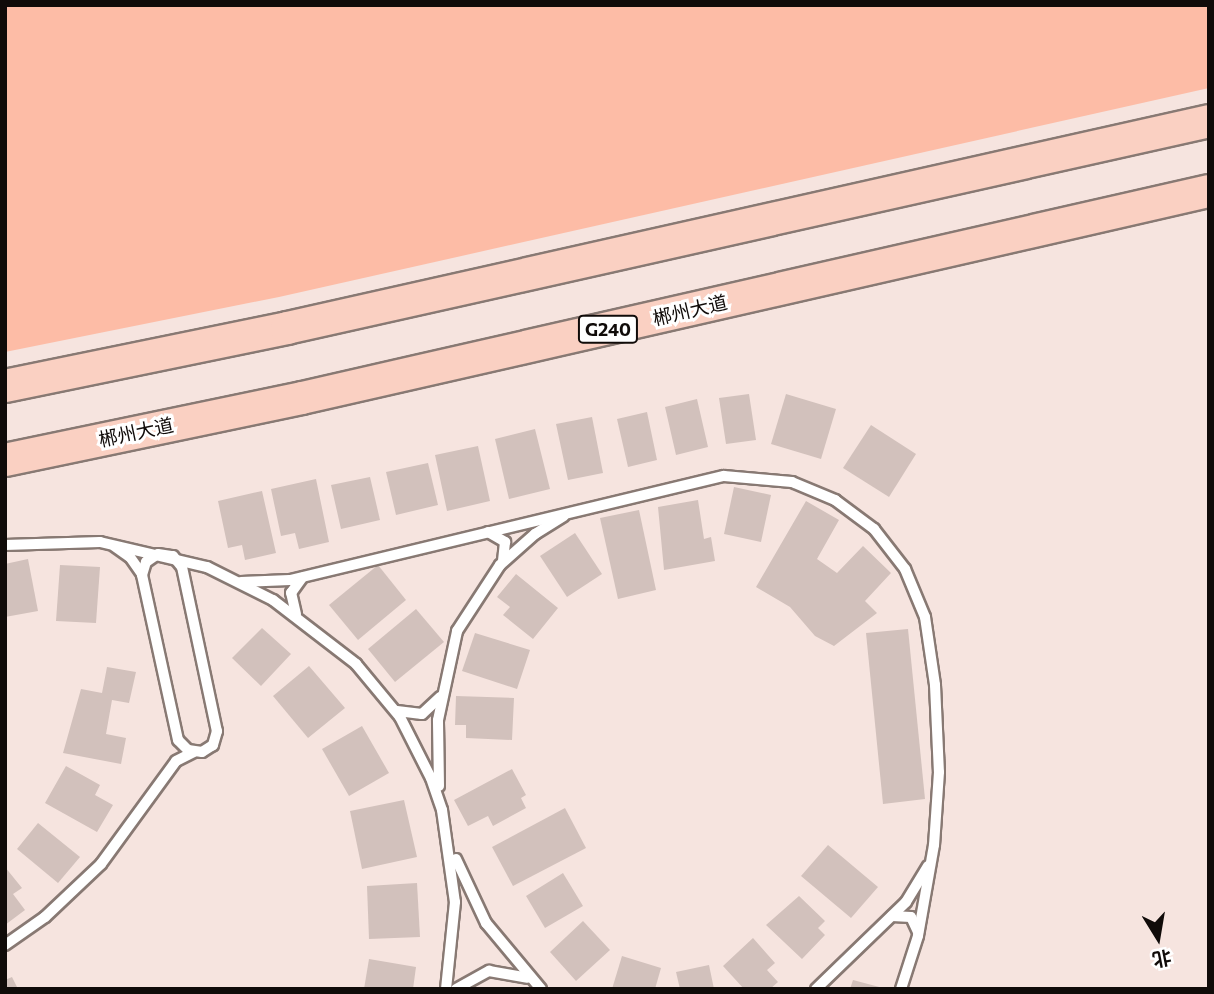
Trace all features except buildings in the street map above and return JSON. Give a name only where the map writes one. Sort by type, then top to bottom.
[{"type":"highway","points":[[5,386],[288,328],[1209,121]]},
{"type":"highway","name":"郴州大道","points":[[5,460],[302,398],[1209,191]]},
{"type":"lane","points":[[241,582],[305,576],[701,479],[747,475],[814,490],[874,529],[905,569],[925,617],[938,729],[934,845],[918,936],[901,989]]},
{"type":"lane","points":[[446,989],[455,902],[436,750],[442,690],[457,631],[500,565],[535,534],[575,510]]},
{"type":"lane","points":[[487,531],[505,542],[500,565]]},
{"type":"lane","points":[[5,545],[100,542],[166,554],[207,567],[241,582],[303,621],[356,664],[394,709],[417,746],[471,896],[503,947],[541,989],[525,977],[501,971],[476,975],[456,989]]},
{"type":"lane","points":[[100,542],[130,556],[142,575],[178,740],[176,761]]},
{"type":"lane","points":[[5,945],[45,917],[101,864],[176,761],[194,752],[208,749],[217,731],[178,561],[166,554],[152,557],[142,575]]},
{"type":"lane","points":[[185,584],[191,570],[207,567]]},
{"type":"lane","points":[[303,621],[291,601],[294,586],[305,576]]},
{"type":"lane","points":[[394,709],[407,715],[422,714],[435,705],[442,690]]},
{"type":"lane","points":[[178,740],[194,752]]},
{"type":"lane","points":[[816,989],[892,916],[918,886],[934,845]]},
{"type":"lane","points":[[892,916],[911,917],[918,936]]},
{"type":"shaded area","points":[[5,5],[1209,5],[1209,88],[279,297],[5,352]]}]
